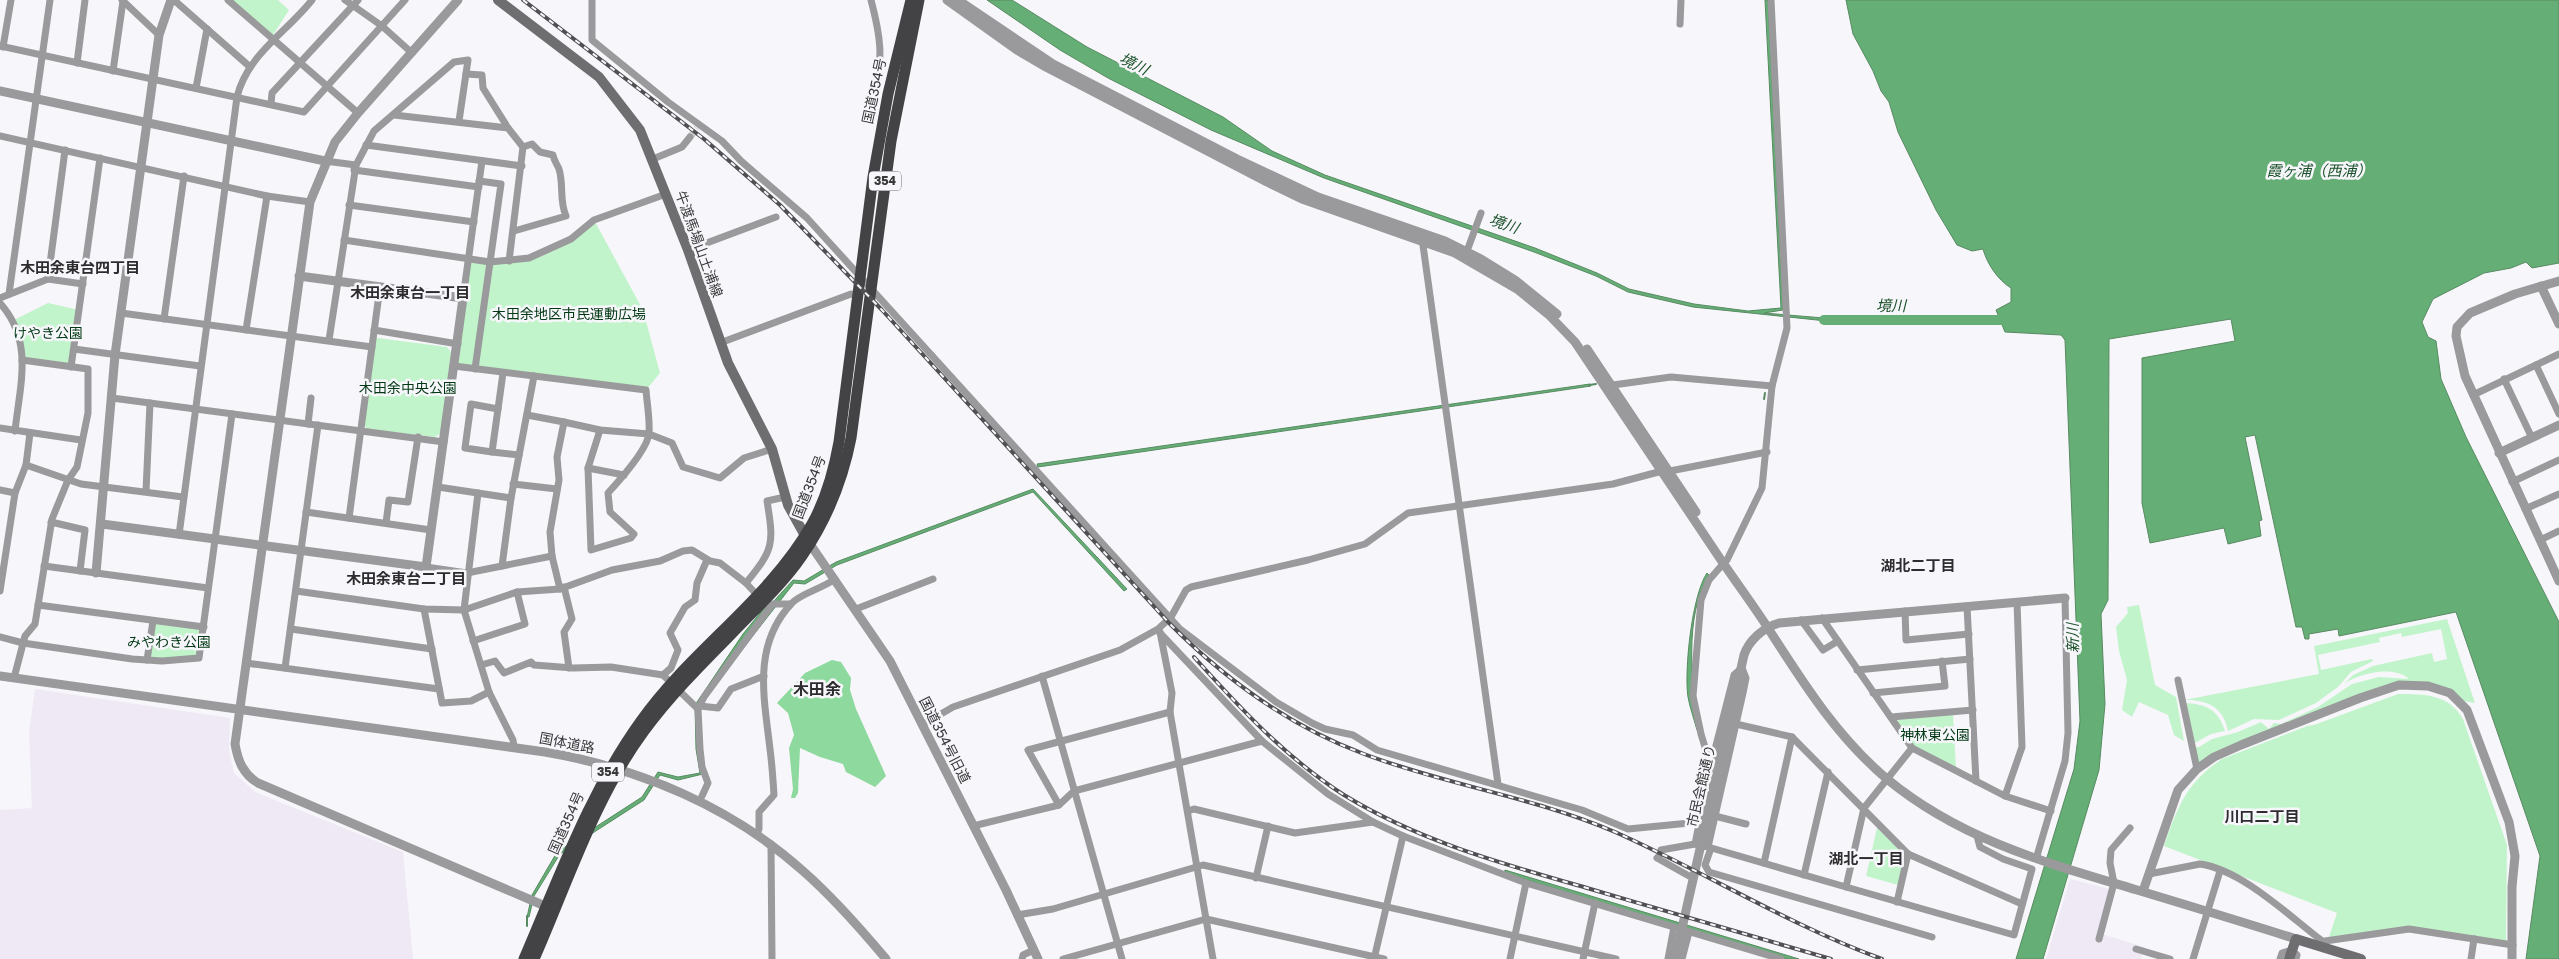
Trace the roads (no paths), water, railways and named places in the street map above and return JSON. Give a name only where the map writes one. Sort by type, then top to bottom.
[{"type":"highway","name":"国道354号","points":[[807,540],[836,461],[873,177],[886,103],[910,0]]},
{"type":"highway","name":"国道354号","points":[[534,959],[554,912],[602,782],[641,721],[671,682],[784,580],[833,497],[848,454],[890,141],[919,0]]},
{"type":"highway","name":"国道354号","points":[[524,959],[554,912]]},
{"type":"main road","name":"牛渡馬場山土浦線","points":[[498,0],[599,77],[640,130],[688,250],[720,343],[736,382],[772,449],[785,497],[807,540]]},
{"type":"main road","points":[[2292,956],[2296,939],[2360,959]]},
{"type":"street","points":[[11,0],[2,46],[304,112],[405,0]]},
{"type":"street","points":[[9,294],[50,0]]},
{"type":"street","points":[[77,63],[85,0]]},
{"type":"street","points":[[96,573],[102,524],[115,355],[140,166],[159,35],[173,0],[250,66]]},
{"type":"street","points":[[228,0],[326,87],[358,112]]},
{"type":"street","points":[[179,535],[205,325],[237,97],[250,66],[273,39],[298,18],[312,0]]},
{"type":"street","points":[[345,0],[356,2],[412,53]]},
{"type":"street","points":[[458,0],[358,112],[335,142],[325,161],[310,202],[235,744],[240,765],[252,780],[554,912]]},
{"type":"street","points":[[592,0],[592,40],[699,126],[807,218],[1180,629],[1244,680],[1312,723],[1325,729],[1353,735],[1377,750],[1406,760],[1498,784],[1582,810],[1628,829],[1700,822]]},
{"type":"street","points":[[870,0],[882,47],[875,94]]},
{"type":"street","points":[[947,0],[1017,50],[1046,67],[1302,199],[1421,237],[1469,247],[1548,306],[1576,334],[1613,385],[1666,472]]},
{"type":"street","points":[[958,0],[1053,64],[1237,159],[1318,197],[1421,237],[1476,264],[1516,289],[1550,315],[1575,342],[1666,472],[1768,628],[1804,687],[1825,713],[1886,778],[1925,807],[1977,836],[2015,853],[2296,939]]},
{"type":"street","points":[[1680,24],[1681,0]]},
{"type":"street","points":[[1712,761],[1708,757],[1701,734],[1693,696],[1701,600],[1709,580],[1725,562],[1762,488],[1772,386],[1787,328],[1787,297],[1771,0]]},
{"type":"street","points":[[113,71],[122,1]]},
{"type":"street","points":[[122,1],[159,35]]},
{"type":"street","points":[[271,104],[272,93],[356,2]]},
{"type":"street","points":[[196,88],[207,29]]},
{"type":"street","points":[[329,340],[355,168],[374,131],[454,62],[468,60],[459,121]]},
{"type":"street","points":[[466,74],[482,75],[484,88],[508,128],[523,147],[514,232],[509,260]]},
{"type":"street","points":[[0,91],[355,168],[479,184],[500,184],[475,369]]},
{"type":"street","points":[[394,115],[508,128]]},
{"type":"street","points":[[0,136],[225,185],[267,196],[310,202]]},
{"type":"street","points":[[653,159],[682,147],[690,138]]},
{"type":"street","points":[[514,232],[566,216],[561,205],[563,195],[559,168],[553,155],[540,152],[532,144],[523,147]]},
{"type":"street","points":[[366,145],[522,166]]},
{"type":"street","points":[[48,278],[65,150]]},
{"type":"street","points":[[71,367],[100,158]]},
{"type":"street","points":[[426,567],[482,162]]},
{"type":"street","points":[[164,319],[184,176]]},
{"type":"street","points":[[344,240],[490,262],[529,258],[558,247],[594,220],[666,194]]},
{"type":"street","points":[[246,330],[267,196]]},
{"type":"street","points":[[349,206],[474,222]]},
{"type":"street","points":[[1469,247],[1481,214]]},
{"type":"street","points":[[688,250],[776,217]]},
{"type":"street","points":[[1421,237],[1498,784]]},
{"type":"street","points":[[299,276],[464,298]]},
{"type":"street","points":[[0,298],[48,278],[83,284]]},
{"type":"street","points":[[2559,280],[2480,307],[2462,319],[2457,327],[2457,348],[2473,394],[2512,482],[2556,569],[2559,581]]},
{"type":"street","points":[[349,518],[380,286]]},
{"type":"street","points":[[2541,286],[2559,324]]},
{"type":"street","points":[[720,343],[851,294]]},
{"type":"street","points":[[0,302],[17,327],[21,337],[22,360],[16,430]]},
{"type":"street","points":[[121,313],[372,347]]},
{"type":"street","points":[[374,330],[458,344]]},
{"type":"street","points":[[74,349],[200,366]]},
{"type":"street","points":[[2473,394],[2559,354]]},
{"type":"street","points":[[14,678],[25,636],[35,624],[51,522],[68,480],[77,467],[88,413],[88,369],[22,360]]},
{"type":"street","points":[[2536,365],[2559,414]]},
{"type":"street","points":[[454,366],[646,390],[649,434],[645,445],[624,475],[608,493],[610,512],[634,534],[631,538],[591,550],[588,468],[600,430]]},
{"type":"street","points":[[492,452],[504,373]]},
{"type":"street","points":[[502,566],[511,498],[534,376]]},
{"type":"street","points":[[1613,385],[1671,377],[1772,386]]},
{"type":"street","points":[[2504,379],[2532,438]]},
{"type":"street","points":[[112,398],[418,437],[444,442]]},
{"type":"street","points":[[308,424],[310,398]]},
{"type":"street","points":[[146,491],[150,403]]},
{"type":"street","points":[[498,408],[471,404],[465,448],[519,455]]},
{"type":"street","points":[[0,637],[23,643],[148,660],[162,661],[199,658],[232,414]]},
{"type":"street","points":[[528,415],[600,430],[649,434],[672,443],[683,466],[720,478],[744,458],[772,449]]},
{"type":"street","points":[[564,422],[557,457],[557,490],[550,532],[552,556],[572,619],[564,632],[569,668]]},
{"type":"street","points":[[286,668],[318,425]]},
{"type":"street","points":[[2499,453],[2559,425]]},
{"type":"street","points":[[0,428],[81,440]]},
{"type":"street","points":[[0,591],[16,493],[26,465],[30,433]]},
{"type":"street","points":[[386,523],[390,500],[408,502],[418,437]]},
{"type":"street","points":[[922,725],[953,707],[1120,650],[1159,631],[1180,597],[1192,587],[1308,560],[1365,544],[1408,513],[1613,484],[1767,452]]},
{"type":"street","points":[[2512,482],[2559,460]]},
{"type":"street","points":[[26,465],[68,480],[183,497]]},
{"type":"street","points":[[588,468],[624,475]]},
{"type":"street","points":[[514,484],[557,490]]},
{"type":"street","points":[[438,487],[511,498]]},
{"type":"street","points":[[0,490],[16,493]]},
{"type":"street","points":[[478,493],[464,610],[489,692],[513,740],[514,747]]},
{"type":"street","points":[[2525,509],[2559,494]]},
{"type":"street","points":[[746,583],[767,558],[770,548],[771,526],[767,500],[785,497]]},
{"type":"street","points":[[306,512],[431,530]]},
{"type":"street","points":[[51,522],[85,530],[80,570]]},
{"type":"street","points":[[102,524],[467,573],[552,556]]},
{"type":"street","points":[[2540,540],[2559,532]]},
{"type":"street","name":"国道354号旧道","points":[[807,540],[856,608],[890,661],[1036,955]]},
{"type":"street","points":[[296,591],[424,608],[464,610],[517,592],[562,588],[612,570],[660,561],[683,551],[692,550],[707,560],[720,563],[764,600],[790,604]]},
{"type":"street","points":[[671,682],[671,668],[678,650],[670,634],[685,608],[695,600],[697,583],[707,560]]},
{"type":"street","points":[[44,566],[208,588]]},
{"type":"street","points":[[757,834],[759,829],[759,812],[774,794],[764,710],[764,676],[767,648],[790,604],[835,579]]},
{"type":"street","points":[[856,608],[933,579]]},
{"type":"street","points":[[473,641],[525,624],[517,592]]},
{"type":"street","points":[[1768,628],[1779,623],[1801,620],[2065,598],[2068,733],[2064,761],[2038,860]]},
{"type":"street","points":[[702,796],[708,783],[702,767],[699,707],[764,600]]},
{"type":"street","points":[[2005,796],[2022,748],[2017,602]]},
{"type":"street","points":[[38,605],[204,627]]},
{"type":"street","points":[[1967,606],[1976,781]]},
{"type":"street","points":[[424,608],[442,703],[471,702],[489,692]]},
{"type":"street","points":[[1904,611],[1906,640],[1969,634]]},
{"type":"street","points":[[1822,618],[1912,748],[2005,796],[2051,810]]},
{"type":"street","points":[[1801,620],[1823,650],[1838,641]]},
{"type":"street","points":[[148,660],[153,621]]},
{"type":"street","name":"市民会館通り","points":[[1675,959],[1747,647],[1768,628]]},
{"type":"street","points":[[291,629],[432,649]]},
{"type":"street","points":[[1159,631],[1172,693],[1170,712],[1213,959]]},
{"type":"street","points":[[1159,631],[1262,742],[1328,794],[1373,822],[1403,836],[1526,883],[1781,959]]},
{"type":"street","points":[[1857,670],[1970,659]]},
{"type":"street","points":[[481,664],[495,661],[504,673],[531,662],[534,665],[569,668],[611,667],[671,682],[699,707],[718,708],[731,689],[764,676]]},
{"type":"street","points":[[1874,693],[1945,686],[1942,661]]},
{"type":"street","points":[[246,664],[439,689]]},
{"type":"street","points":[[1695,844],[1712,761],[1734,675],[1742,668],[1746,678],[1705,865],[1708,872],[1932,937]]},
{"type":"street","name":"国体道路","points":[[0,676],[514,747],[594,762],[668,787],[722,812],[757,834],[829,894],[886,959]]},
{"type":"street","points":[[1042,676],[1122,959]]},
{"type":"street","points":[[2178,680],[2197,769]]},
{"type":"street","points":[[2143,892],[2170,810],[2186,776],[2214,758],[2241,745],[2399,685],[2428,686],[2450,693],[2462,703],[2472,720],[2513,838],[2515,856],[2512,887],[2512,959]]},
{"type":"street","points":[[1890,716],[1973,710]]},
{"type":"street","points":[[1059,806],[1028,750],[1170,712]]},
{"type":"street","points":[[1736,724],[1792,737],[1908,854],[2022,904]]},
{"type":"street","points":[[1764,863],[1792,737]]},
{"type":"street","points":[[973,826],[1059,806],[1074,791],[1262,742]]},
{"type":"street","points":[[1846,887],[1864,808],[1886,778],[1912,748]]},
{"type":"street","points":[[1804,875],[1828,772]]},
{"type":"street","points":[[1188,811],[1194,809],[1295,832],[1373,822]]},
{"type":"street","points":[[1715,816],[1746,824]]},
{"type":"street","points":[[1256,878],[1268,826]]},
{"type":"street","points":[[2099,939],[2114,883],[2110,863],[2111,850],[2130,828]]},
{"type":"street","points":[[1374,958],[1403,836]]},
{"type":"street","points":[[1689,876],[1658,858],[1660,853],[1695,844],[1710,847],[2014,935],[2032,869],[1989,853],[1980,847],[1977,836]]},
{"type":"street","points":[[771,844],[772,959]]},
{"type":"street","points":[[1897,902],[1908,854]]},
{"type":"street","points":[[2149,874],[2200,864],[2220,871],[2244,882],[2323,940],[2409,930],[2513,945]]},
{"type":"street","points":[[1017,915],[1053,909],[1197,866],[1209,866],[1514,936],[1584,955],[1616,959]]},
{"type":"street","points":[[2193,959],[2220,871]]},
{"type":"street","points":[[1510,959],[1526,883]]},
{"type":"street","points":[[1584,955],[1595,904]]},
{"type":"street","points":[[1063,959],[1206,919],[1384,959]]},
{"type":"street","points":[[1668,959],[1674,928]]},
{"type":"street","points":[[1682,959],[1688,932]]},
{"type":"street","points":[[2471,959],[2474,939]]},
{"type":"street","points":[[2136,949],[2170,959]]},
{"type":"street","points":[[2280,959],[2282,953],[2292,956]]},
{"type":"street","points":[[1022,959],[1023,956],[1036,955]]},
{"type":"water","points":[[987,0],[1012,0],[1087,47],[1223,117],[1272,151],[1325,175],[1535,248],[1597,273],[1629,289],[1694,304],[1748,311],[1781,308],[1765,0],[1768,0],[1783,310],[1764,313],[1836,319],[1836,322],[1693,307],[1628,292],[1596,276],[1534,252],[1324,178],[1211,130],[1108,78],[1060,50]]},
{"type":"water","name":"霞ヶ浦（西浦）","points":[[1846,0],[2559,0],[2559,263],[2532,268],[2526,262],[2511,268],[2484,273],[2433,299],[2422,322],[2428,337],[2436,341],[2441,379],[2466,437],[2559,622],[2559,959],[2526,959],[2540,856],[2456,612],[2339,636],[2338,629],[2309,634],[2309,639],[2305,639],[2302,627],[2296,627],[2255,435],[2245,437],[2262,520],[2259,521],[2261,536],[2228,544],[2224,528],[2150,543],[2142,503],[2142,358],[2235,341],[2231,319],[2109,339],[2108,600],[2101,614],[2105,704],[2099,770],[2043,959],[2016,959],[2074,769],[2080,721],[2065,340],[2061,335],[2005,332],[1996,310],[2011,302],[2011,288],[1994,271],[1983,249],[1972,251],[1957,245],[1936,210],[1898,132],[1889,102],[1881,91],[1873,71],[1853,34]]},
{"type":"water","points":[[1590,384],[1591,386],[1038,467],[1037,464]]},
{"type":"water","points":[[1033,489],[1127,589],[1124,591],[1033,492],[837,565],[805,584],[794,583],[698,706],[703,774],[678,780],[660,775],[644,800],[560,854],[534,896],[529,917],[527,917],[532,895],[557,852],[642,797],[658,772],[678,777],[700,773],[696,749],[695,705],[743,634],[769,602],[773,602],[793,580],[804,581],[836,562]]},
{"type":"water","points":[[1707,573],[1709,575],[1701,592],[1693,630],[1692,671],[1697,730],[1688,697],[1688,652],[1697,598]]},
{"type":"water","points":[[1505,870],[1799,959],[1787,959],[1504,873]]},
{"type":"waterway","name":"境川","points":[[1824,320],[2014,320]]},
{"type":"waterway","points":[[1589,385],[1596,384]]},
{"type":"waterway","points":[[1764,399],[1765,393]]},
{"type":"waterway","points":[[527,916],[527,926]]},
{"type":"tunnel","points":[[690,137],[697,128]]},
{"type":"railway","points":[[523,0],[704,139],[780,205],[882,310],[1170,624],[1213,664],[1260,699],[1310,730],[1364,754],[1395,765],[1553,809],[1615,832],[1780,914],[1882,959]]},
{"type":"railway","points":[[1194,657],[1246,713],[1302,765],[1344,795],[1402,826],[1493,860],[1831,959]]},
{"type":"district","name":"木田余東台四丁目","points":[[80,268]]},
{"type":"district","name":"木田余東台一丁目","points":[[410,293]]},
{"type":"district","name":"湖北二丁目","points":[[1918,566]]},
{"type":"district","name":"木田余東台二丁目","points":[[406,579]]},
{"type":"district","name":"木田余","points":[[817,689]]},
{"type":"district","name":"川口二丁目","points":[[2262,817]]},
{"type":"district","name":"湖北一丁目","points":[[1866,859]]},
{"type":"park label","name":"木田余地区市民運動広場","points":[[569,314]]},
{"type":"park label","name":"けやき公園","points":[[48,333]]},
{"type":"park label","name":"木田余中央公園","points":[[408,388]]},
{"type":"park label","name":"みやわき公園","points":[[169,642]]},
{"type":"park label","name":"神林東公園","points":[[1935,735]]},
{"type":"water label","name":"新川","points":[[2073,638]]}]
